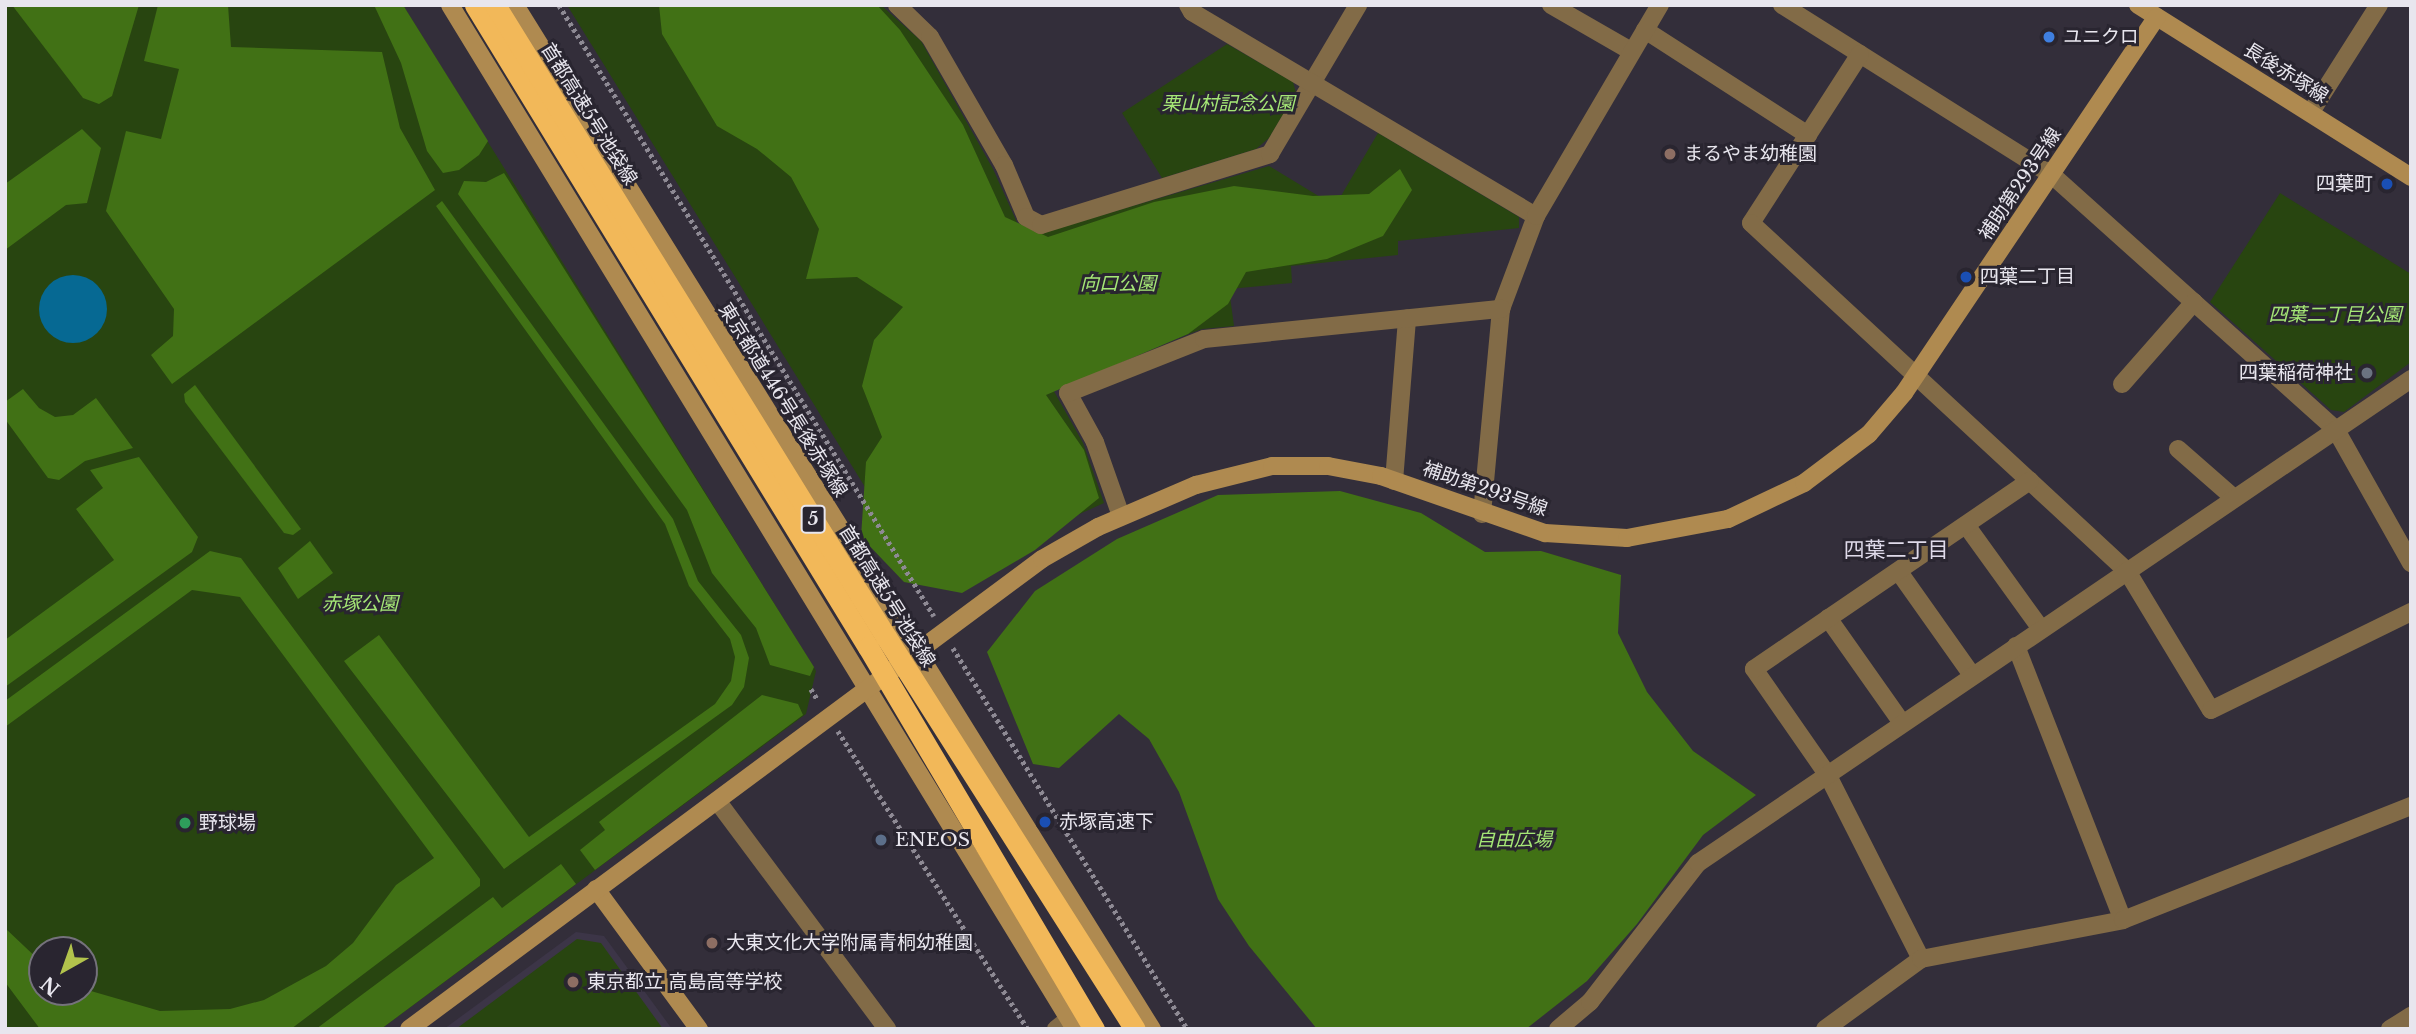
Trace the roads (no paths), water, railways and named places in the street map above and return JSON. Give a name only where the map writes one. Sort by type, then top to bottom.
[{"type":"highway","name":"首都高速5号池袋線","points":[[475,5],[964,808],[1094,1029]]},
{"type":"highway","name":"首都高速5号池袋線","points":[[495,5],[985,794],[1135,1029]]},
{"type":"highway","points":[[985,794],[1128,1029]]},
{"type":"highway","points":[[964,808],[1101,1029]]},
{"type":"main road","points":[[450,5],[870,687],[1067,1025]]},
{"type":"main road","name":"東京都道446号長後赤塚線","points":[[515,5],[915,654],[1152,1029]]},
{"type":"main road","name":"長後赤塚線","points":[[2138,5],[2411,177]]},
{"type":"main road","name":"補助第293号線","points":[[410,1029],[1052,553],[1121,516],[1221,476],[1272,466],[1328,466],[1394,481],[1482,514],[1545,533],[1598,538],[1654,536],[1728,519],[1792,490],[1849,451],[1888,414],[2157,18]]},
{"type":"main road","points":[[596,889],[699,1029]]},
{"type":"street","points":[[1188,5],[1192,12],[1536,216]]},
{"type":"street","points":[[907,8],[930,37],[1004,165],[1026,217],[1041,225],[1270,154],[1358,5]]},
{"type":"street","points":[[1551,5],[1631,51]]},
{"type":"street","points":[[1482,514],[1501,309],[1536,216],[1660,5]]},
{"type":"street","points":[[1782,5],[2052,174],[2336,430],[2411,563]]},
{"type":"street","points":[[2311,112],[2379,5]]},
{"type":"street","points":[[1645,30],[1808,135]]},
{"type":"street","points":[[1860,54],[1751,223],[2127,571],[2211,710],[2411,612]]},
{"type":"street","points":[[2122,384],[2194,302]]},
{"type":"street","points":[[1121,516],[1095,442],[1068,393],[1204,339],[1501,309]]},
{"type":"street","points":[[1394,481],[1407,319]]},
{"type":"street","points":[[1558,1029],[1590,1002],[1698,863],[2411,379]]},
{"type":"street","points":[[2178,449],[2234,498]]},
{"type":"street","points":[[1921,959],[1826,774],[1754,669],[2030,481]]},
{"type":"street","points":[[1966,525],[2041,629]]},
{"type":"street","points":[[1899,572],[1972,676]]},
{"type":"street","points":[[1828,618],[1902,723]]},
{"type":"street","points":[[2016,646],[2123,920]]},
{"type":"street","points":[[718,802],[887,1029]]},
{"type":"street","points":[[1825,1029],[1921,959],[2123,920],[2411,806]]},
{"type":"street","points":[[2390,1029],[2411,1016]]},
{"type":"water","points":[[73,275],[86,278],[97,285],[104,296],[107,309],[104,322],[97,333],[86,340],[73,343],[60,340],[49,333],[42,322],[39,309],[42,296],[49,285],[60,278]]},
{"type":"place","name":"ユニクロ","points":[[2049,37]]},
{"type":"place","name":"まるやま幼稚園","points":[[1670,154]]},
{"type":"place","name":"四葉町","points":[[2387,184]]},
{"type":"place","name":"四葉二丁目","points":[[1966,277]]},
{"type":"place","name":"四葉稲荷神社","points":[[2367,373]]},
{"type":"place","name":"赤塚高速下","points":[[1045,822]]},
{"type":"place","name":"野球場","points":[[185,823]]},
{"type":"place","name":"ENEOS","points":[[881,840]]},
{"type":"place","name":"大東文化大学附属青桐幼稚園","points":[[712,943]]},
{"type":"place","name":"東京都立 高島高等学校","points":[[573,982]]},
{"type":"district","name":"四葉二丁目","points":[[1896,550]]},
{"type":"park label","name":"栗山村記念公園","points":[[1228,104]]},
{"type":"park label","name":"向口公園","points":[[1118,284]]},
{"type":"park label","name":"四葉二丁目公園","points":[[2335,315]]},
{"type":"park label","name":"赤塚公園","points":[[360,604]]},
{"type":"park label","name":"自由広場","points":[[1514,840]]}]
